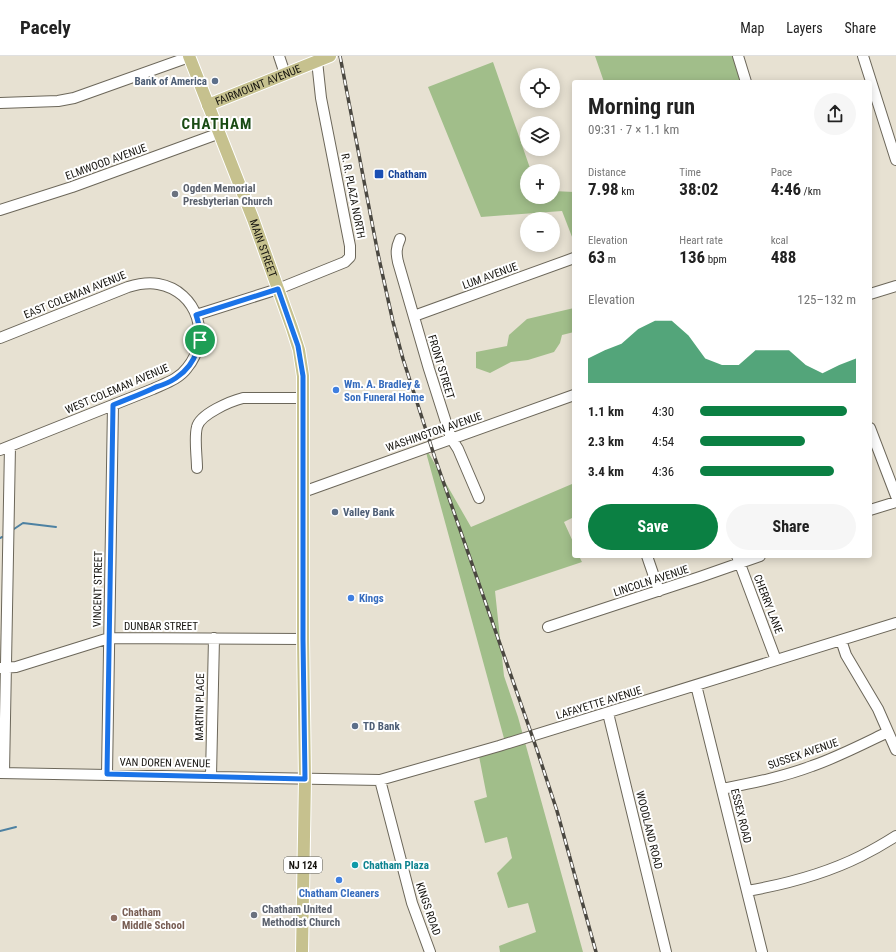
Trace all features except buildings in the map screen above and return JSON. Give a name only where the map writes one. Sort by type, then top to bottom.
[{"type":"main road","name":"MAIN STREET","points":[[189,56],[220,133],[278,289],[298,346],[303,376],[302,492],[305,779],[302,952]]},
{"type":"main road","name":"FAIRMOUNT AVENUE","points":[[208,106],[330,56]]},
{"type":"street","points":[[0,103],[58,101],[74,98],[189,56]]},
{"type":"street","points":[[279,56],[285,74]]},
{"type":"street","points":[[738,56],[745,80]]},
{"type":"street","points":[[863,56],[871,80]]},
{"type":"street","name":"R. R. PLAZA NORTH","points":[[278,289],[345,262],[350,257],[350,246],[321,98],[317,61]]},
{"type":"street","points":[[872,84],[896,160]]},
{"type":"street","name":"ELMWOOD AVENUE","points":[[0,210],[220,133]]},
{"type":"street","name":"FRONT STREET","points":[[400,239],[396,246],[396,253],[451,438],[458,449],[479,498]]},
{"type":"street","name":"LUM AVENUE","points":[[414,316],[572,259]]},
{"type":"street","name":"EAST COLEMAN AVENUE","points":[[0,338],[137,284],[158,284],[172,289],[185,298],[192,306],[196,315]]},
{"type":"street","points":[[872,293],[896,286]]},
{"type":"street","points":[[196,315],[278,289]]},
{"type":"street","name":"WEST COLEMAN AVENUE","points":[[0,450],[172,381],[188,368],[193,360],[200,340],[200,330],[196,315]]},
{"type":"street","name":"WASHINGTON AVENUE","points":[[302,492],[572,396]]},
{"type":"street","points":[[198,468],[196,431],[199,421],[206,416],[234,400],[243,398],[303,398]]},
{"type":"street","name":"VINCENT STREET","points":[[107,774],[113,405]]},
{"type":"street","points":[[872,433],[896,496]]},
{"type":"street","points":[[2,773],[4,566],[10,446]]},
{"type":"street","points":[[872,509],[896,502]]},
{"type":"street","points":[[647,558],[659,590]]},
{"type":"street","name":"LINCOLN AVENUE","points":[[548,627],[659,590],[738,560],[749,558]]},
{"type":"street","name":"CHERRY LANE","points":[[738,560],[776,660]]},
{"type":"street","name":"LAFAYETTE AVENUE","points":[[305,779],[380,780],[456,759],[608,713],[896,623]]},
{"type":"street","name":"DUNBAR STREET","points":[[3,668],[16,667],[109,638],[303,639]]},
{"type":"street","name":"MARTIN PLACE","points":[[210,776],[214,638]]},
{"type":"street","points":[[841,640],[846,655],[878,710],[896,750]]},
{"type":"street","name":"ESSEX ROAD","points":[[696,685],[762,952]]},
{"type":"street","name":"WOODLAND ROAD","points":[[608,713],[666,952]]},
{"type":"street","name":"SUSSEX AVENUE","points":[[722,788],[765,780],[812,767],[888,732]]},
{"type":"street","name":"VAN DOREN AVENUE","points":[[2,773],[305,779]]},
{"type":"street","name":"KINGS ROAD","points":[[380,780],[412,903],[430,952]]},
{"type":"street","points":[[747,891],[787,883],[820,873],[862,856],[896,836]]},
{"type":"green space","points":[[595,56],[738,56],[745,80],[603,80]]},
{"type":"green space","points":[[493,62],[520,139],[520,156],[526,156],[529,164],[520,164],[520,204],[560,204],[560,191],[572,192],[572,237],[562,211],[520,212],[520,214],[481,217],[428,87]]},
{"type":"green space","points":[[572,308],[572,332],[562,335],[560,343],[554,352],[528,360],[511,362],[490,373],[476,368],[476,352],[507,346],[509,335],[527,319]]},
{"type":"green space","points":[[424,445],[471,527],[572,484],[572,518],[564,522],[572,540],[572,558],[580,558],[582,562],[495,591],[504,676],[518,717],[583,952],[500,952],[499,946],[536,932],[528,903],[508,908],[497,873],[512,858],[507,837],[485,843],[474,801],[487,797],[478,751],[505,742]]},
{"type":"waterway","points":[[14,529],[23,523],[56,527]]},
{"type":"waterway","points":[[0,831],[16,827]]},
{"type":"railway","points":[[340,56],[378,254],[403,359],[435,458],[557,811],[596,952]]},
{"type":"place","name":"Bank of America","points":[[215,81]]},
{"type":"place","name":"Chatham","points":[[379,174]]},
{"type":"place","name":"Ogden Memorial Presbyterian Church","points":[[175,194]]},
{"type":"place","name":"Wm. A. Bradley & Son Funeral Home","points":[[336,390]]},
{"type":"place","name":"Valley Bank","points":[[335,512]]},
{"type":"place","name":"Kings","points":[[351,598]]},
{"type":"place","name":"TD Bank","points":[[355,726]]},
{"type":"place","name":"Chatham Plaza","points":[[355,865]]},
{"type":"place","name":"Chatham Cleaners","points":[[339,880]]},
{"type":"place","name":"Chatham United Methodist Church","points":[[254,915]]},
{"type":"place","name":"Chatham Middle School","points":[[114,918]]},
{"type":"district","name":"CHATHAM","points":[[217,124]]},
{"type":"route","points":[[278,289],[299,350],[303,376],[302,492],[305,779],[107,774],[113,405],[172,381],[188,368],[193,360],[200,340],[200,330],[196,315],[278,289]]}]
